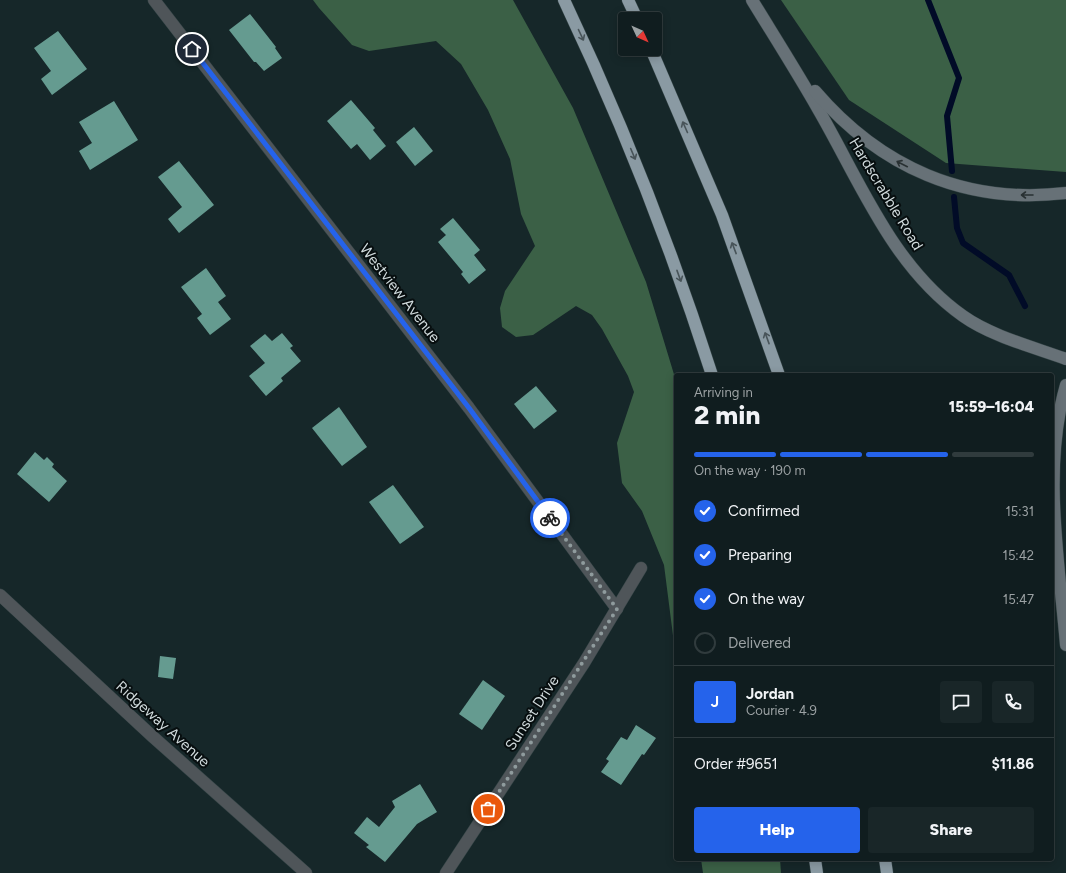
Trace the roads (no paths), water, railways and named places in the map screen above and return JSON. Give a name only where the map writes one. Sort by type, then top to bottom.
[{"type":"highway","points":[[564,0],[639,170],[690,307],[711,373]]},
{"type":"highway","points":[[628,0],[634,12]]},
{"type":"highway","points":[[654,56],[722,215],[778,373]]},
{"type":"highway","points":[[815,861],[817,873]]},
{"type":"highway","points":[[885,861],[887,873]]},
{"type":"main road","points":[[752,0],[764,20],[812,87],[831,110],[874,147],[900,163],[941,180],[984,191],[1014,195],[1047,195],[1066,193]]},
{"type":"main road","name":"Hardscrabble Road","points":[[764,20],[818,108],[883,225],[922,281],[942,300],[964,317],[1005,336],[1066,359]]},
{"type":"main road","points":[[1066,385],[1057,434],[1054,472],[1055,516],[1066,645]]},
{"type":"street","name":"Westview Avenue","points":[[154,0],[469,408],[617,609]]},
{"type":"street","name":"Sunset Drive","points":[[446,873],[617,609],[641,568]]},
{"type":"street","name":"Ridgeway Avenue","points":[[0,595],[152,736],[306,873]]},
{"type":"waterway","points":[[928,0],[959,78],[947,116],[952,171]]},
{"type":"waterway","points":[[954,197],[957,228],[963,243],[1009,275],[1025,306]]}]
